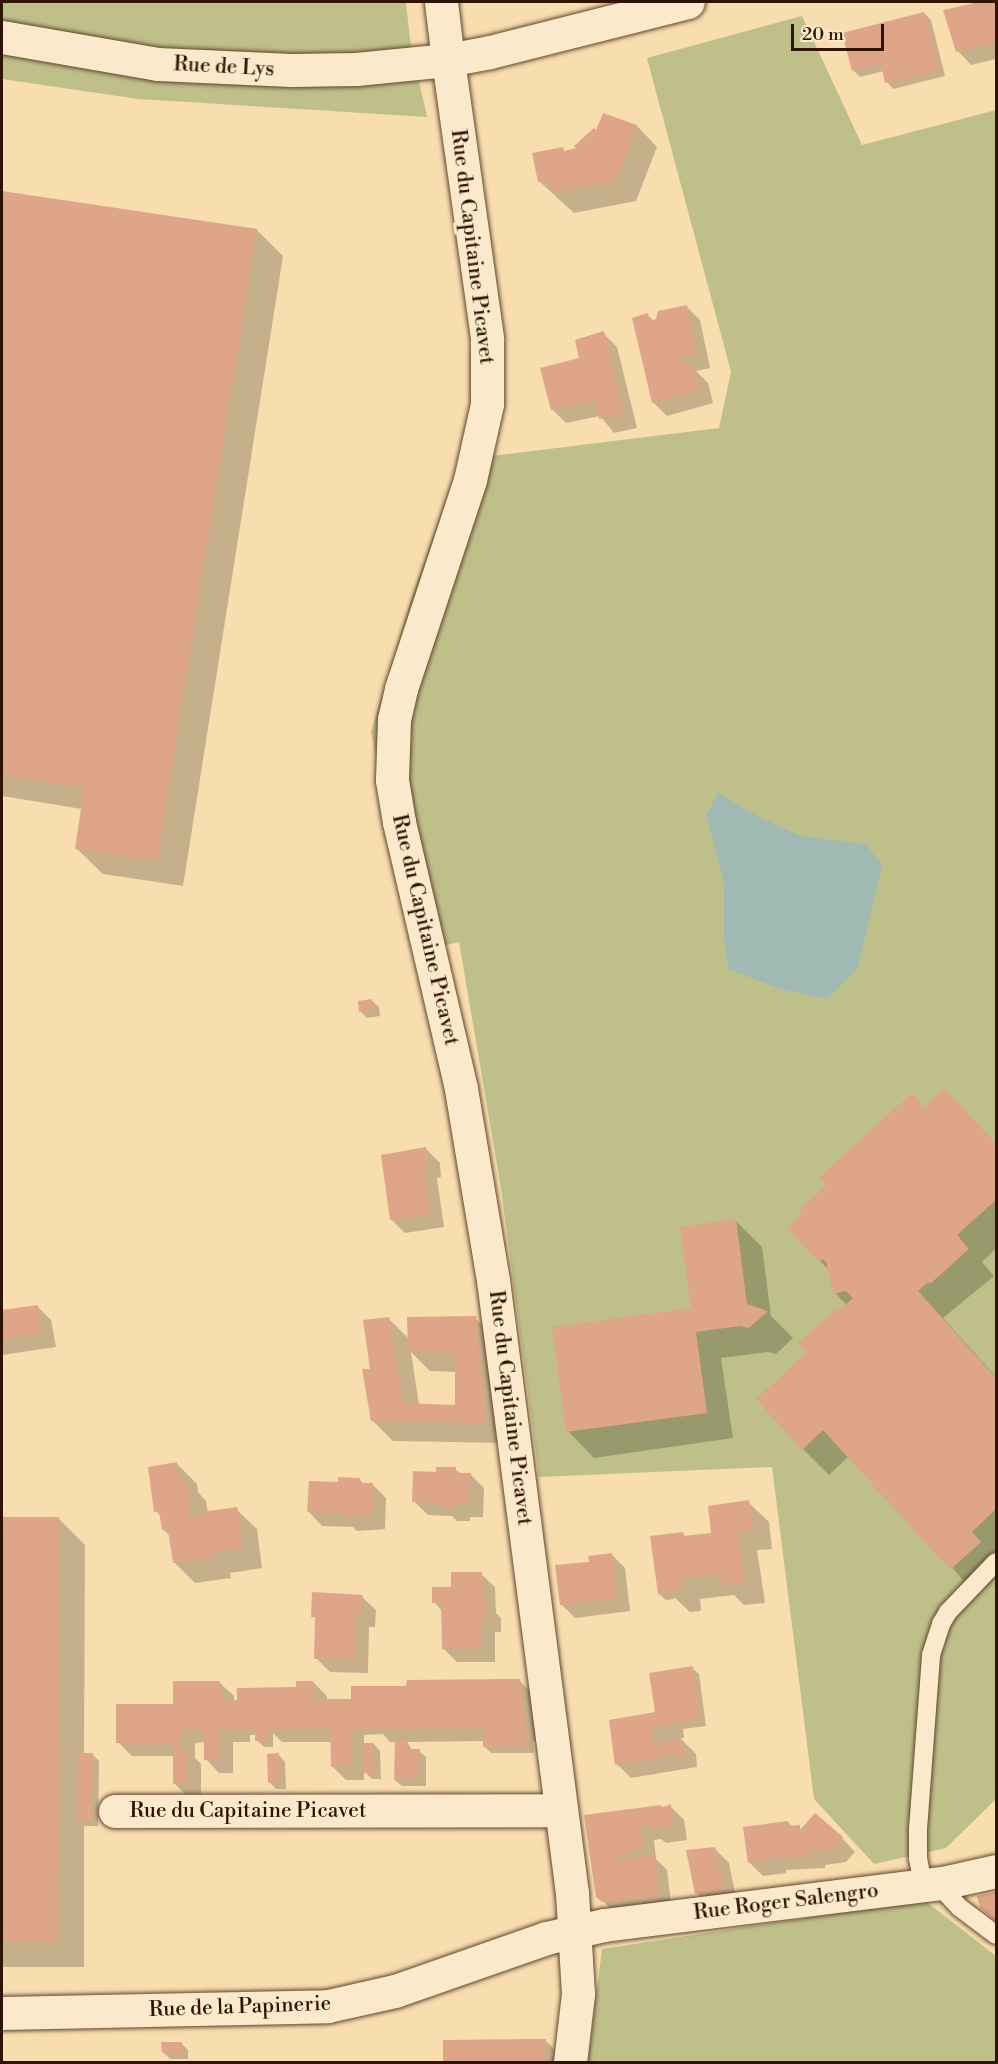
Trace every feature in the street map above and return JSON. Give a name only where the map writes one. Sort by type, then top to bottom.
[{"type":"street","points":[[441,2],[448,60]]},
{"type":"street","name":"Rue de Lys","points":[[2,37],[158,64],[230,69],[356,69],[448,60],[489,52],[688,3]]},
{"type":"street","name":"Rue du Capitaine Picavet","points":[[448,60],[488,339],[487,404],[470,480],[401,689],[394,719],[392,780],[399,822],[461,1089],[494,1280],[575,1931],[578,1994],[570,2062]]},
{"type":"street","name":"Rue du Capitaine Picavet","points":[[115,1811],[561,1810]]},
{"type":"street","name":"Rue Roger Salengro","points":[[575,1931],[604,1925],[932,1883],[996,1872]]},
{"type":"street","name":"Rue de la Papinerie","points":[[2,2013],[328,2006],[403,1989],[546,1938],[575,1931]]},
{"type":"lane","points":[[996,1562],[948,1612],[941,1624],[931,1655],[918,1829],[918,1859],[932,1883],[947,1894],[958,1907],[996,1935]]},
{"type":"green space","points":[[2,2],[406,2],[410,40],[427,117],[138,99],[2,79]]},
{"type":"green space","points":[[802,16],[862,145],[996,110],[996,1799],[946,1848],[874,1864],[814,1799],[772,1467],[539,1477],[501,1188],[459,942],[413,953],[371,732],[412,596],[460,460],[719,428],[731,372],[647,58]]},
{"type":"green space","points":[[924,1900],[996,1956],[996,2062],[588,2062],[602,1949]]},
{"type":"water","points":[[718,793],[759,817],[801,836],[866,844],[882,865],[858,967],[828,999],[780,989],[728,969],[724,939],[724,883],[706,815]]},
{"type":"building","points":[[979,2],[996,2],[996,42],[956,52],[943,10]]},
{"type":"building","points":[[924,12],[940,70],[885,83],[881,63],[852,71],[842,33]]},
{"type":"building","points":[[603,113],[637,125],[616,181],[552,193],[549,179],[538,182],[532,153],[563,147],[564,151],[576,148],[574,146],[594,128],[596,130]]},
{"type":"building","points":[[2,191],[257,229],[157,861],[75,849],[84,788],[2,775]]},
{"type":"building","points":[[687,305],[697,354],[684,356],[681,361],[695,368],[700,389],[652,403],[632,318],[648,313],[650,321],[656,319],[658,311]]},
{"type":"building","points":[[604,331],[624,414],[599,419],[595,400],[551,410],[540,368],[579,358],[575,340]]},
{"type":"building","points":[[372,999],[374,1010],[359,1012],[358,1001]]},
{"type":"building","points":[[944,1088],[996,1144],[996,1200],[957,1235],[969,1249],[930,1284],[928,1282],[918,1291],[996,1378],[996,1509],[972,1532],[981,1542],[950,1570],[823,1430],[802,1450],[756,1399],[807,1352],[798,1343],[837,1308],[839,1310],[853,1298],[846,1291],[833,1294],[826,1262],[822,1259],[819,1262],[787,1228],[802,1214],[799,1210],[826,1185],[819,1177],[912,1093],[924,1107]]},
{"type":"building","points":[[426,1147],[428,1164],[424,1164],[430,1214],[390,1220],[381,1155]]},
{"type":"building","points":[[736,1219],[747,1304],[768,1311],[749,1328],[740,1326],[696,1332],[707,1413],[566,1432],[552,1327],[691,1308],[680,1227]]},
{"type":"building","points":[[38,1305],[43,1334],[2,1340],[2,1310]]},
{"type":"building","points":[[476,1316],[486,1423],[371,1421],[362,1369],[370,1369],[363,1320],[389,1317],[403,1403],[455,1405],[455,1353],[408,1351],[407,1317]]},
{"type":"building","points":[[177,1462],[179,1479],[186,1479],[191,1511],[188,1511],[189,1517],[202,1516],[202,1512],[237,1507],[243,1548],[211,1553],[211,1558],[173,1563],[168,1530],[162,1530],[159,1511],[154,1512],[148,1467]]},
{"type":"building","points":[[436,1467],[456,1467],[456,1473],[471,1473],[469,1504],[457,1504],[457,1508],[442,1507],[442,1503],[412,1502],[413,1471],[436,1472]]},
{"type":"building","points":[[338,1477],[360,1478],[360,1483],[373,1483],[372,1515],[342,1518],[342,1514],[307,1512],[309,1481],[338,1482]]},
{"type":"building","points":[[749,1500],[753,1529],[738,1530],[745,1582],[722,1585],[720,1574],[680,1579],[681,1591],[658,1594],[650,1536],[683,1532],[684,1536],[711,1533],[708,1506]]},
{"type":"building","points":[[2,1517],[59,1517],[58,1941],[2,1941]]},
{"type":"building","points":[[612,1553],[617,1598],[560,1605],[555,1565],[589,1562],[588,1556]]},
{"type":"building","points":[[451,1572],[482,1572],[483,1602],[488,1602],[488,1618],[482,1619],[482,1648],[442,1649],[441,1603],[432,1603],[432,1587],[451,1587]]},
{"type":"building","points":[[312,1592],[363,1595],[361,1614],[356,1614],[355,1660],[314,1659],[315,1617],[311,1617]]},
{"type":"building","points":[[693,1666],[700,1719],[651,1727],[654,1747],[659,1747],[660,1742],[682,1739],[684,1754],[615,1765],[609,1720],[655,1712],[649,1673]]},
{"type":"building","points":[[520,1679],[528,1747],[483,1747],[483,1728],[351,1729],[351,1766],[331,1767],[330,1728],[267,1729],[267,1741],[255,1741],[255,1729],[220,1729],[220,1759],[204,1760],[204,1729],[182,1729],[182,1749],[188,1749],[188,1783],[173,1784],[173,1743],[116,1743],[116,1704],[173,1704],[173,1681],[220,1681],[221,1700],[237,1700],[237,1688],[296,1687],[296,1681],[313,1681],[314,1699],[351,1699],[351,1686],[406,1686],[407,1680]]},
{"type":"building","points":[[395,1739],[407,1739],[407,1749],[420,1749],[420,1780],[394,1780]]},
{"type":"building","points":[[364,1743],[374,1743],[375,1773],[364,1773]]},
{"type":"building","points":[[77,1753],[93,1753],[92,1819],[77,1820]]},
{"type":"building","points":[[279,1753],[280,1783],[268,1783],[267,1754]]},
{"type":"building","points":[[671,1804],[674,1827],[651,1830],[650,1825],[641,1827],[643,1848],[617,1857],[617,1860],[654,1854],[659,1896],[602,1902],[596,1897],[584,1815],[661,1805],[661,1808]]},
{"type":"building","points":[[815,1813],[843,1837],[832,1849],[748,1863],[743,1827],[788,1821],[789,1826],[800,1825],[800,1830]]},
{"type":"building","points":[[715,1847],[724,1890],[695,1894],[686,1850]]},
{"type":"building","points":[[996,1892],[996,1920],[980,1908],[977,1896]]},
{"type":"building","points":[[546,2039],[544,2062],[443,2062],[443,2040]]},
{"type":"building","points":[[161,2042],[182,2042],[182,2053],[162,2053]]}]
